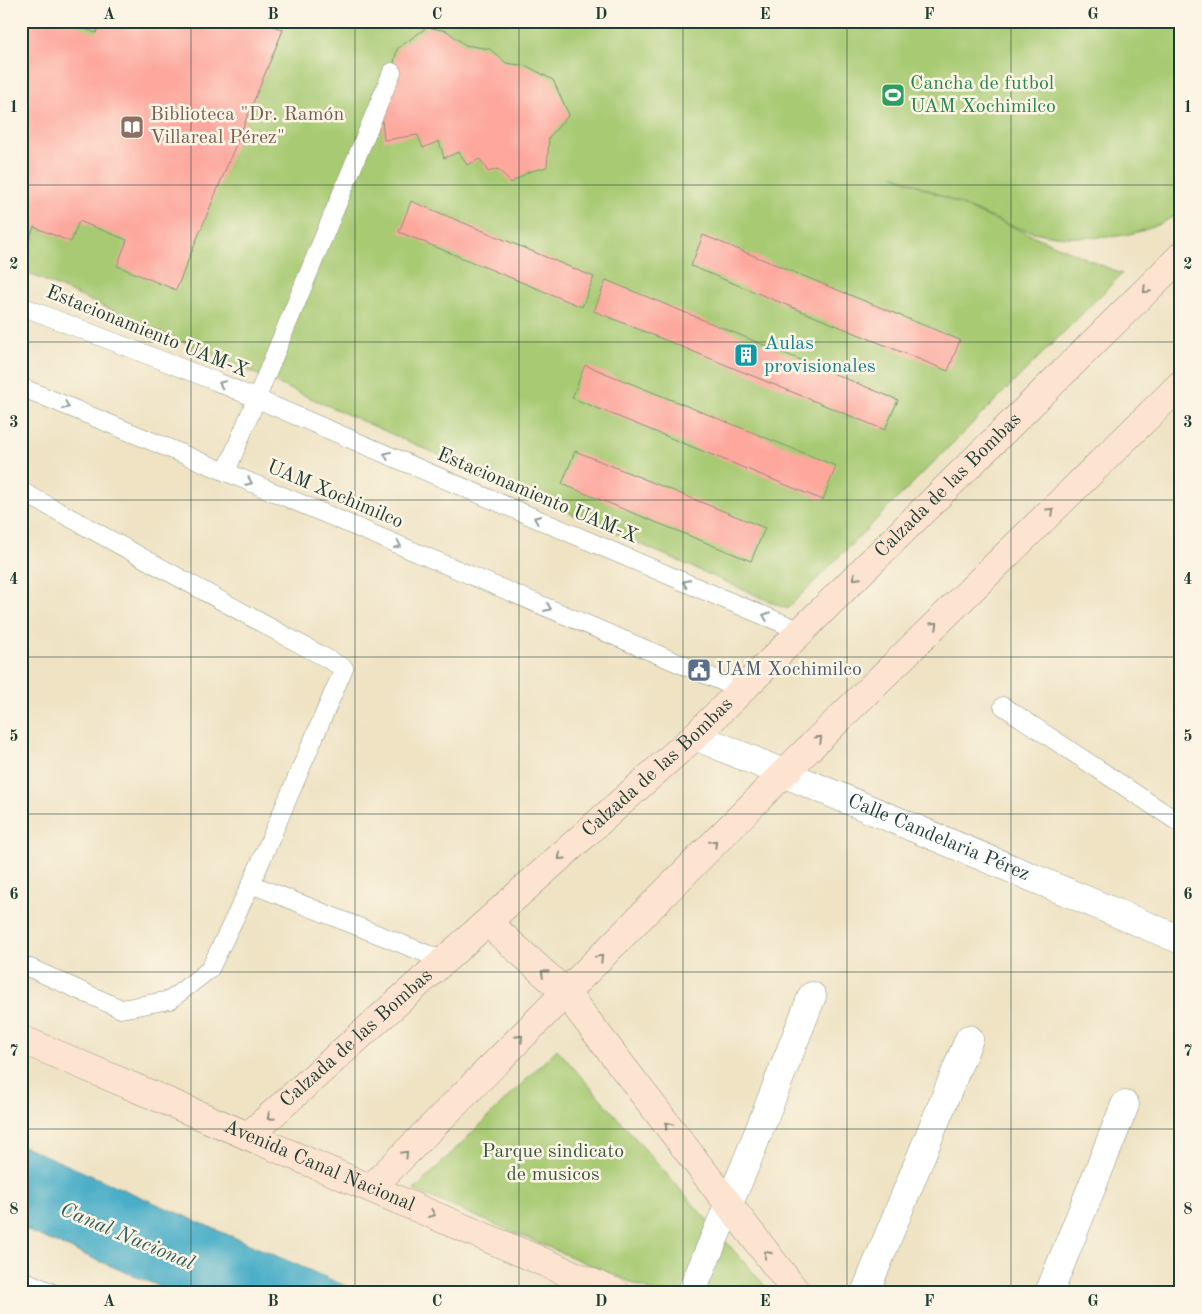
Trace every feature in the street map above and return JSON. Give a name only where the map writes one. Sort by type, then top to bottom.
[{"type":"main road","name":"Calzada de las Bombas","points":[[248,1136],[695,736],[1181,256]]},
{"type":"main road","points":[[371,1188],[784,773],[1181,384]]},
{"type":"main road","points":[[488,923],[565,992],[797,1293]]},
{"type":"main road","name":"Avenida Canal Nacional","points":[[21,1039],[616,1293]]},
{"type":"street","name":"Calle Candelaria Pérez","points":[[695,736],[1179,936]]},
{"type":"street","points":[[691,1293],[729,1204],[812,996]]},
{"type":"street","points":[[865,1293],[969,1038]]},
{"type":"street","points":[[1049,1293],[1125,1104]]},
{"type":"lane","name":"Estacionamiento UAM-X","points":[[226,472],[392,72]]},
{"type":"lane","name":"Estacionamiento UAM-X","points":[[21,306],[215,380],[801,631]]},
{"type":"lane","name":"UAM Xochimilco","points":[[21,387],[742,690]]},
{"type":"lane","points":[[21,492],[344,668],[251,884],[210,969],[170,1000],[121,1008],[21,964]]},
{"type":"lane","points":[[1003,706],[1181,824]]},
{"type":"lane","points":[[251,884],[445,961]]},
{"type":"lane","points":[[21,1279],[53,1293]]},
{"type":"green space","points":[[21,21],[1181,21],[1181,211],[1164,222],[1146,230],[1107,237],[1055,236],[1004,223],[1122,274],[787,609],[21,270]],"holes":[[[893,175],[911,182],[952,201]]]},
{"type":"green space","name":"Parque sindicato de musicos","points":[[557,1049],[764,1285],[762,1293],[656,1293],[414,1190]]},
{"type":"water","name":"Canal Nacional","points":[[21,1145],[362,1293],[175,1293],[21,1228]]},
{"type":"building","name":"Biblioteca \"Dr. Ramón Villareal Pérez\"","points":[[21,21],[77,21],[76,25],[96,33],[101,21],[208,21],[212,23],[213,21],[262,21],[283,30],[176,290],[117,266],[127,240],[79,221],[71,242],[34,227],[24,252],[21,251]]},
{"type":"building","points":[[427,27],[447,31],[465,45],[490,49],[506,63],[527,66],[553,80],[569,115],[549,137],[547,167],[528,172],[511,183],[498,169],[488,172],[480,159],[467,165],[459,152],[444,158],[439,141],[423,148],[418,135],[384,140],[380,100],[392,72],[397,49]]},
{"type":"building","points":[[411,201],[594,277],[582,307],[399,232]]},
{"type":"building","name":"Aulas provisionales","points":[[703,235],[960,340],[948,371],[691,266]]},
{"type":"building","name":"Aulas provisionales","points":[[606,280],[898,400],[885,430],[594,311]]},
{"type":"building","name":"Aulas provisionales","points":[[585,365],[836,466],[823,500],[572,398]]},
{"type":"building","points":[[575,451],[765,528],[751,561],[562,484]]},
{"type":"place","name":"Cancha de futbol UAM Xochimilco","points":[[893,95]]},
{"type":"place","name":"Biblioteca \"Dr. Ramón Villareal Pérez\"","points":[[132,127]]},
{"type":"place","name":"Aulas provisionales","points":[[746,355]]},
{"type":"place","name":"UAM Xochimilco","points":[[699,670]]}]
